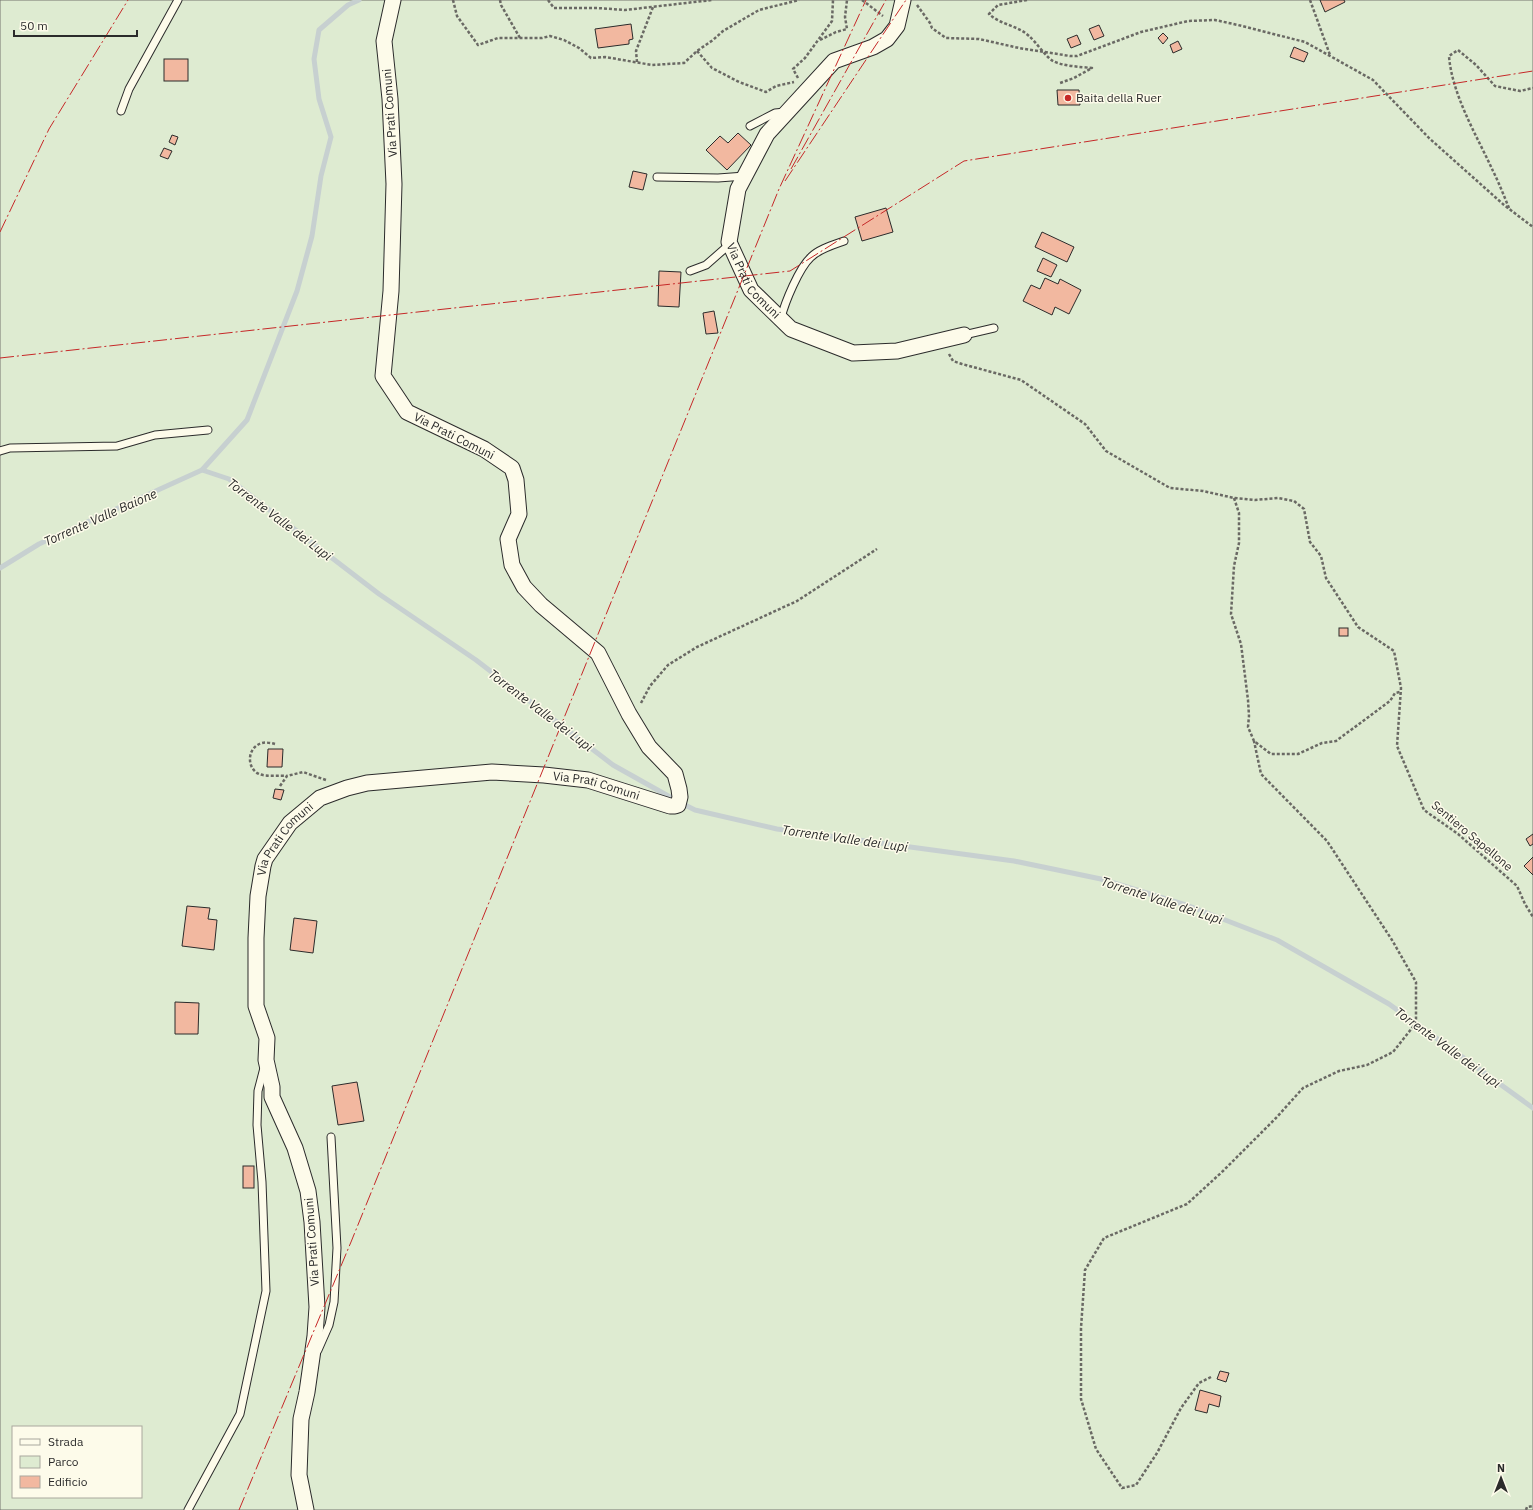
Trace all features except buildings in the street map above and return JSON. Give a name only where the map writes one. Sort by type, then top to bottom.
[{"type":"street","name":"Via Prati Comuni","points":[[306,1510],[299,1475],[301,1419],[311,1368],[317,1307],[312,1222],[308,1191],[295,1148],[272,1097],[272,1087],[266,1060],[267,1038],[256,1006],[256,938],[258,896],[263,866],[290,823],[320,798],[347,788],[367,783],[492,772],[544,775],[588,780],[670,806],[678,805],[680,797],[675,774],[649,747],[629,714],[598,653],[541,605],[524,587],[512,565],[508,539],[519,514],[516,480],[512,468],[484,449],[407,412],[383,376],[391,291],[394,184],[390,99],[384,41],[393,0]]},
{"type":"street","name":"Via Prati Comuni","points":[[909,2],[897,26],[887,39],[873,47],[834,61],[767,134],[738,189],[729,242],[751,290],[791,329],[853,353],[897,351],[964,335]]},
{"type":"lane","points":[[121,111],[130,89],[178,0]]},
{"type":"lane","points":[[750,126],[775,113],[788,112]]},
{"type":"lane","points":[[657,177],[718,178],[745,176]]},
{"type":"lane","points":[[780,318],[785,301],[800,273],[811,257],[830,246],[844,241]]},
{"type":"lane","points":[[690,271],[706,265],[730,244]]},
{"type":"lane","points":[[964,335],[994,328]]},
{"type":"lane","points":[[0,451],[10,448],[117,446],[155,435],[208,430]]},
{"type":"lane","points":[[188,1510],[240,1414],[266,1291],[262,1182],[257,1125],[258,1091],[266,1060]]},
{"type":"lane","points":[[311,1368],[329,1325],[334,1302],[337,1248],[331,1137]]},
{"type":"path","points":[[453,0],[457,16],[478,46],[498,38],[520,39],[550,36],[564,40],[579,48],[591,58],[605,57],[652,65],[684,63],[723,31],[759,10],[799,0]]},
{"type":"path","points":[[500,0],[501,5],[520,39]]},
{"type":"path","points":[[548,0],[554,8],[597,8],[625,10],[712,0]]},
{"type":"path","points":[[697,51],[712,68],[739,82],[766,92],[776,86],[798,80],[793,69],[805,58],[832,21],[833,0]]},
{"type":"path","points":[[816,43],[824,37],[847,29],[845,17],[846,0]]},
{"type":"path","points":[[862,0],[886,18],[898,23]]},
{"type":"path","points":[[1027,0],[998,5],[989,14],[996,20],[1029,35],[1052,60],[1068,65],[1092,68],[1074,78],[1060,83]]},
{"type":"path","points":[[1310,0],[1330,55]]},
{"type":"path","points":[[909,2],[930,23],[932,28],[946,38],[979,39],[1019,48],[1070,56],[1078,56],[1141,32],[1188,21],[1215,20],[1305,42],[1373,80],[1428,138],[1533,227]]},
{"type":"path","points":[[637,62],[636,51],[653,7]]},
{"type":"path","points":[[1509,208],[1494,172],[1466,114],[1450,72],[1449,56],[1458,50],[1476,65],[1495,86],[1520,91],[1533,88]]},
{"type":"path","name":"Sentiero Sapellone","points":[[949,355],[953,361],[1022,380],[1085,424],[1106,451],[1170,488],[1203,491],[1234,498],[1255,500],[1278,498],[1294,501],[1304,509],[1310,542],[1321,556],[1326,578],[1358,627],[1394,651],[1401,688],[1397,746],[1424,810],[1458,834],[1517,886],[1533,917]]},
{"type":"path","points":[[1211,1377],[1198,1383],[1172,1424],[1157,1453],[1136,1485],[1122,1488],[1096,1449],[1081,1399],[1081,1328],[1085,1270],[1104,1238],[1187,1204],[1276,1118],[1303,1088],[1339,1072],[1367,1066],[1393,1052],[1416,1024],[1416,982],[1392,940],[1327,841],[1261,774],[1254,741],[1248,727],[1248,700],[1241,644],[1231,614],[1234,566],[1239,543],[1239,513],[1234,498]]},
{"type":"path","points":[[629,714],[637,708],[650,686],[668,665],[697,647],[797,601],[877,549]]},
{"type":"path","points":[[1254,741],[1271,754],[1298,754],[1322,743],[1336,741],[1390,701],[1395,693],[1400,692]]},
{"type":"path","points":[[275,744],[263,743],[257,746],[252,752],[249,762],[253,770],[261,775],[287,776],[303,772],[347,788]]},
{"type":"path","points":[[280,786],[287,776]]},
{"type":"path","points":[[1526,1510],[1527,1507],[1533,1506]]},
{"type":"green space","points":[[0,0],[1533,0],[1533,1510],[0,1510]]},
{"type":"waterway","name":"Torrente Valle Baione","points":[[0,568],[39,544],[202,470],[247,420],[297,291],[312,236],[321,176],[331,137],[319,99],[314,59],[319,30],[348,5],[359,0]]},
{"type":"waterway","name":"Torrente Valle dei Lupi","points":[[202,470],[229,479],[379,594],[476,660],[613,765],[695,810],[777,829],[1014,861],[1101,879],[1189,906],[1277,940],[1389,1004],[1533,1108]]},
{"type":"power","points":[[0,232],[49,129],[128,0]]},
{"type":"power","points":[[239,1510],[351,1242],[779,189],[866,0]]},
{"type":"power","points":[[791,169],[886,0]]},
{"type":"power","points":[[785,181],[906,0]]},
{"type":"power","points":[[0,358],[790,271],[964,161],[1533,71]]},
{"type":"place","name":"Baita della Ruer","points":[[1068,98]]}]
